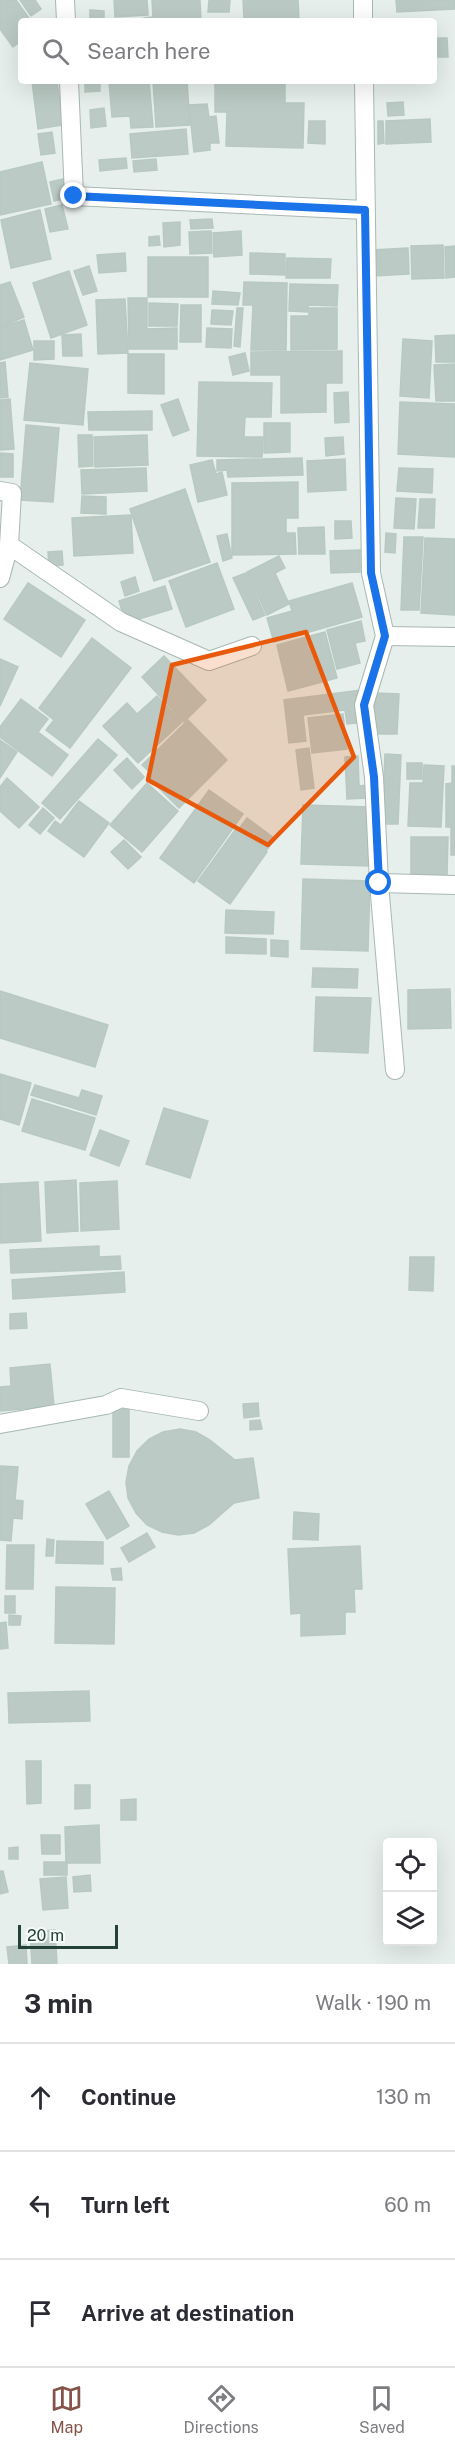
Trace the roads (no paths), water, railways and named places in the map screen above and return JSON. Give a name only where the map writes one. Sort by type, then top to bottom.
[{"type":"street","points":[[65,0],[66,18]]},
{"type":"street","points":[[363,0],[363,18]]},
{"type":"street","points":[[69,84],[74,196],[365,210]]},
{"type":"street","points":[[364,84],[371,573],[385,636],[364,705],[374,777],[379,883],[395,1070]]},
{"type":"street","points":[[0,491],[12,493],[9,545],[0,578]]},
{"type":"street","points":[[9,545],[121,622],[209,661],[252,646]]},
{"type":"street","points":[[385,636],[455,637]]},
{"type":"street","points":[[379,883],[455,885]]},
{"type":"street","points":[[0,1424],[106,1405],[121,1398],[199,1411]]}]
